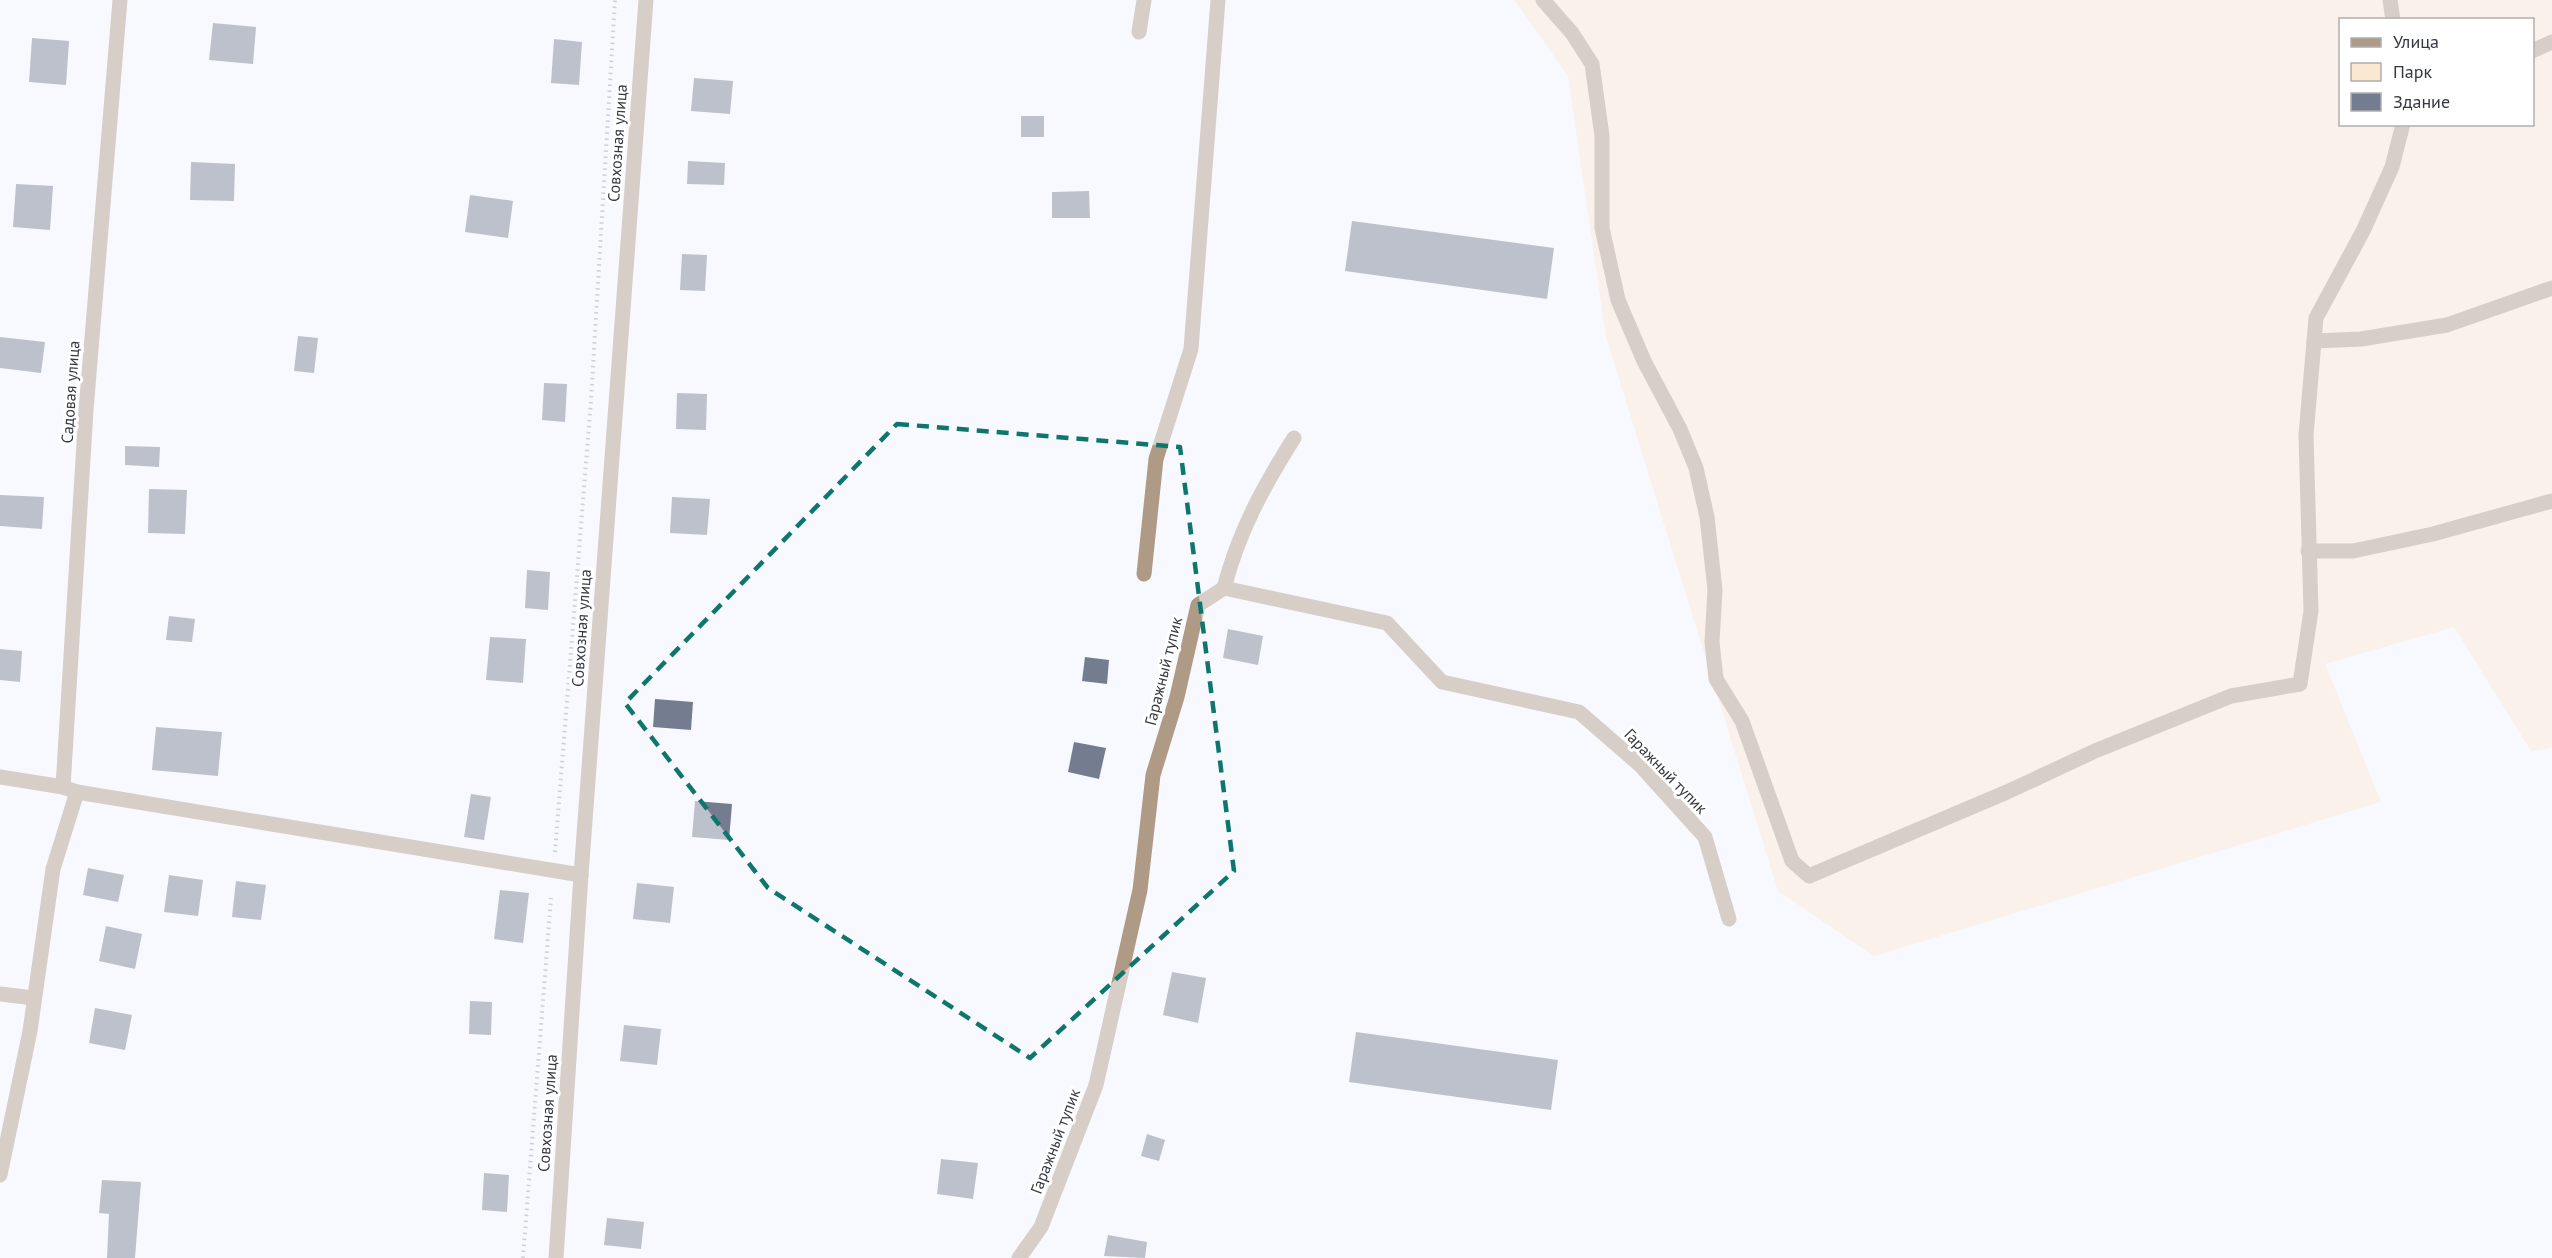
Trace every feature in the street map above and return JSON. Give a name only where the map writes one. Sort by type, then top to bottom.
[{"type":"street","name":"Садовая улица","points":[[0,1174],[34,998],[53,869],[70,790],[86,410],[120,0]]},
{"type":"street","name":"Совхозная улица","points":[[555,1258],[646,0]]},
{"type":"street","points":[[1139,32],[1144,0]]},
{"type":"street","points":[[1144,574],[1155,459],[1191,349],[1218,0]]},
{"type":"street","points":[[1543,0],[1572,33],[1592,64],[1602,136],[1602,228],[1618,300],[1644,361],[1680,429],[1696,468],[1707,518],[1715,590],[1713,642],[1716,679],[1742,721],[1791,861],[1809,876],[2007,792],[2095,751],[2231,696],[2300,684],[2311,611],[2306,435],[2316,318],[2363,231],[2392,167],[2402,126]]},
{"type":"street","points":[[2390,0],[2392,18]]},
{"type":"street","points":[[2534,50],[2552,42]]},
{"type":"street","points":[[2314,341],[2361,339],[2446,325],[2552,288]]},
{"type":"street","points":[[1224,588],[1233,552],[1262,488],[1294,438]]},
{"type":"street","points":[[2308,551],[2353,552],[2433,534],[2552,501]]},
{"type":"street","name":"Гаражный тупик","points":[[1019,1258],[1041,1227],[1096,1085],[1140,890],[1153,775],[1177,697],[1198,606],[1224,588],[1387,622],[1442,682],[1579,712],[1640,765],[1705,837],[1729,919]]},
{"type":"street","points":[[0,777],[581,875]]},
{"type":"street","points":[[0,994],[34,998]]},
{"type":"path","points":[[555,854],[591,400],[615,0]]},
{"type":"path","points":[[523,1258],[550,898]]},
{"type":"highlighted area","points":[[897,424],[1180,447],[1234,871],[1030,1058],[768,888],[625,703]]},
{"type":"green space","points":[[1514,0],[2552,0],[2552,748],[2531,751],[2454,627],[2325,664],[2381,802],[1874,956],[1778,891],[1606,337],[1568,76]]},
{"type":"building","points":[[213,23],[256,27],[253,64],[209,60]]},
{"type":"building","points":[[32,38],[69,41],[66,85],[29,82]]},
{"type":"building","points":[[554,39],[582,42],[579,85],[551,83]]},
{"type":"building","points":[[694,78],[733,81],[730,114],[691,111]]},
{"type":"building","points":[[1021,116],[1044,116],[1044,137],[1021,137]]},
{"type":"building","points":[[688,161],[725,163],[724,185],[687,184]]},
{"type":"building","points":[[191,162],[235,164],[234,201],[190,200]]},
{"type":"building","points":[[16,184],[53,186],[50,230],[13,227]]},
{"type":"building","points":[[1089,191],[1090,218],[1052,218],[1052,192]]},
{"type":"building","points":[[470,195],[513,201],[508,238],[465,232]]},
{"type":"building","points":[[1352,221],[1554,248],[1547,299],[1345,271]]},
{"type":"building","points":[[682,254],[707,255],[705,291],[680,290]]},
{"type":"building","points":[[298,336],[318,338],[314,373],[294,371]]},
{"type":"building","points":[[0,337],[45,342],[41,373],[0,368]]},
{"type":"building","points":[[544,383],[567,384],[565,422],[542,420]]},
{"type":"building","points":[[677,393],[707,394],[706,430],[676,429]]},
{"type":"building","points":[[125,446],[160,447],[159,467],[125,465]]},
{"type":"building","points":[[149,489],[187,490],[185,534],[148,533]]},
{"type":"building","points":[[0,495],[44,497],[42,529],[0,526]]},
{"type":"building","points":[[672,497],[710,499],[707,535],[670,533]]},
{"type":"building","points":[[527,570],[550,572],[548,610],[525,608]]},
{"type":"building","points":[[169,616],[195,619],[192,642],[166,640]]},
{"type":"building","points":[[1228,629],[1263,636],[1258,665],[1223,658]]},
{"type":"building","points":[[490,637],[526,639],[523,683],[486,680]]},
{"type":"building","points":[[0,649],[22,651],[20,682],[0,680]]},
{"type":"building","points":[[1085,657],[1109,660],[1107,684],[1082,681]]},
{"type":"building","points":[[655,699],[693,702],[691,730],[653,727]]},
{"type":"building","points":[[156,727],[222,732],[218,776],[152,770]]},
{"type":"building","points":[[1074,742],[1106,748],[1099,779],[1068,772]]},
{"type":"building","points":[[471,794],[491,797],[484,840],[464,837]]},
{"type":"building","points":[[695,801],[732,804],[729,840],[692,837]]},
{"type":"building","points":[[88,868],[124,875],[118,902],[83,895]]},
{"type":"building","points":[[169,875],[203,880],[198,916],[164,912]]},
{"type":"building","points":[[236,881],[266,885],[261,920],[232,917]]},
{"type":"building","points":[[637,883],[674,887],[670,923],[633,919]]},
{"type":"building","points":[[500,890],[529,893],[523,943],[494,939]]},
{"type":"building","points":[[106,926],[142,934],[135,969],[99,961]]},
{"type":"building","points":[[1172,972],[1206,978],[1198,1023],[1163,1015]]},
{"type":"building","points":[[470,1001],[492,1002],[491,1035],[469,1034]]},
{"type":"building","points":[[95,1008],[132,1015],[125,1050],[89,1043]]},
{"type":"building","points":[[624,1025],[661,1029],[657,1065],[620,1061]]},
{"type":"building","points":[[1356,1032],[1558,1060],[1551,1110],[1349,1082]]},
{"type":"building","points":[[1147,1134],[1165,1140],[1159,1161],[1141,1156]]},
{"type":"building","points":[[941,1159],[978,1163],[973,1199],[937,1194]]},
{"type":"building","points":[[484,1173],[509,1175],[507,1212],[482,1210]]},
{"type":"building","points":[[102,1180],[141,1182],[135,1258],[107,1258],[109,1214],[99,1213]]},
{"type":"building","points":[[607,1218],[644,1222],[641,1249],[604,1245]]},
{"type":"building","points":[[1108,1235],[1147,1242],[1145,1258],[1104,1256]]}]
